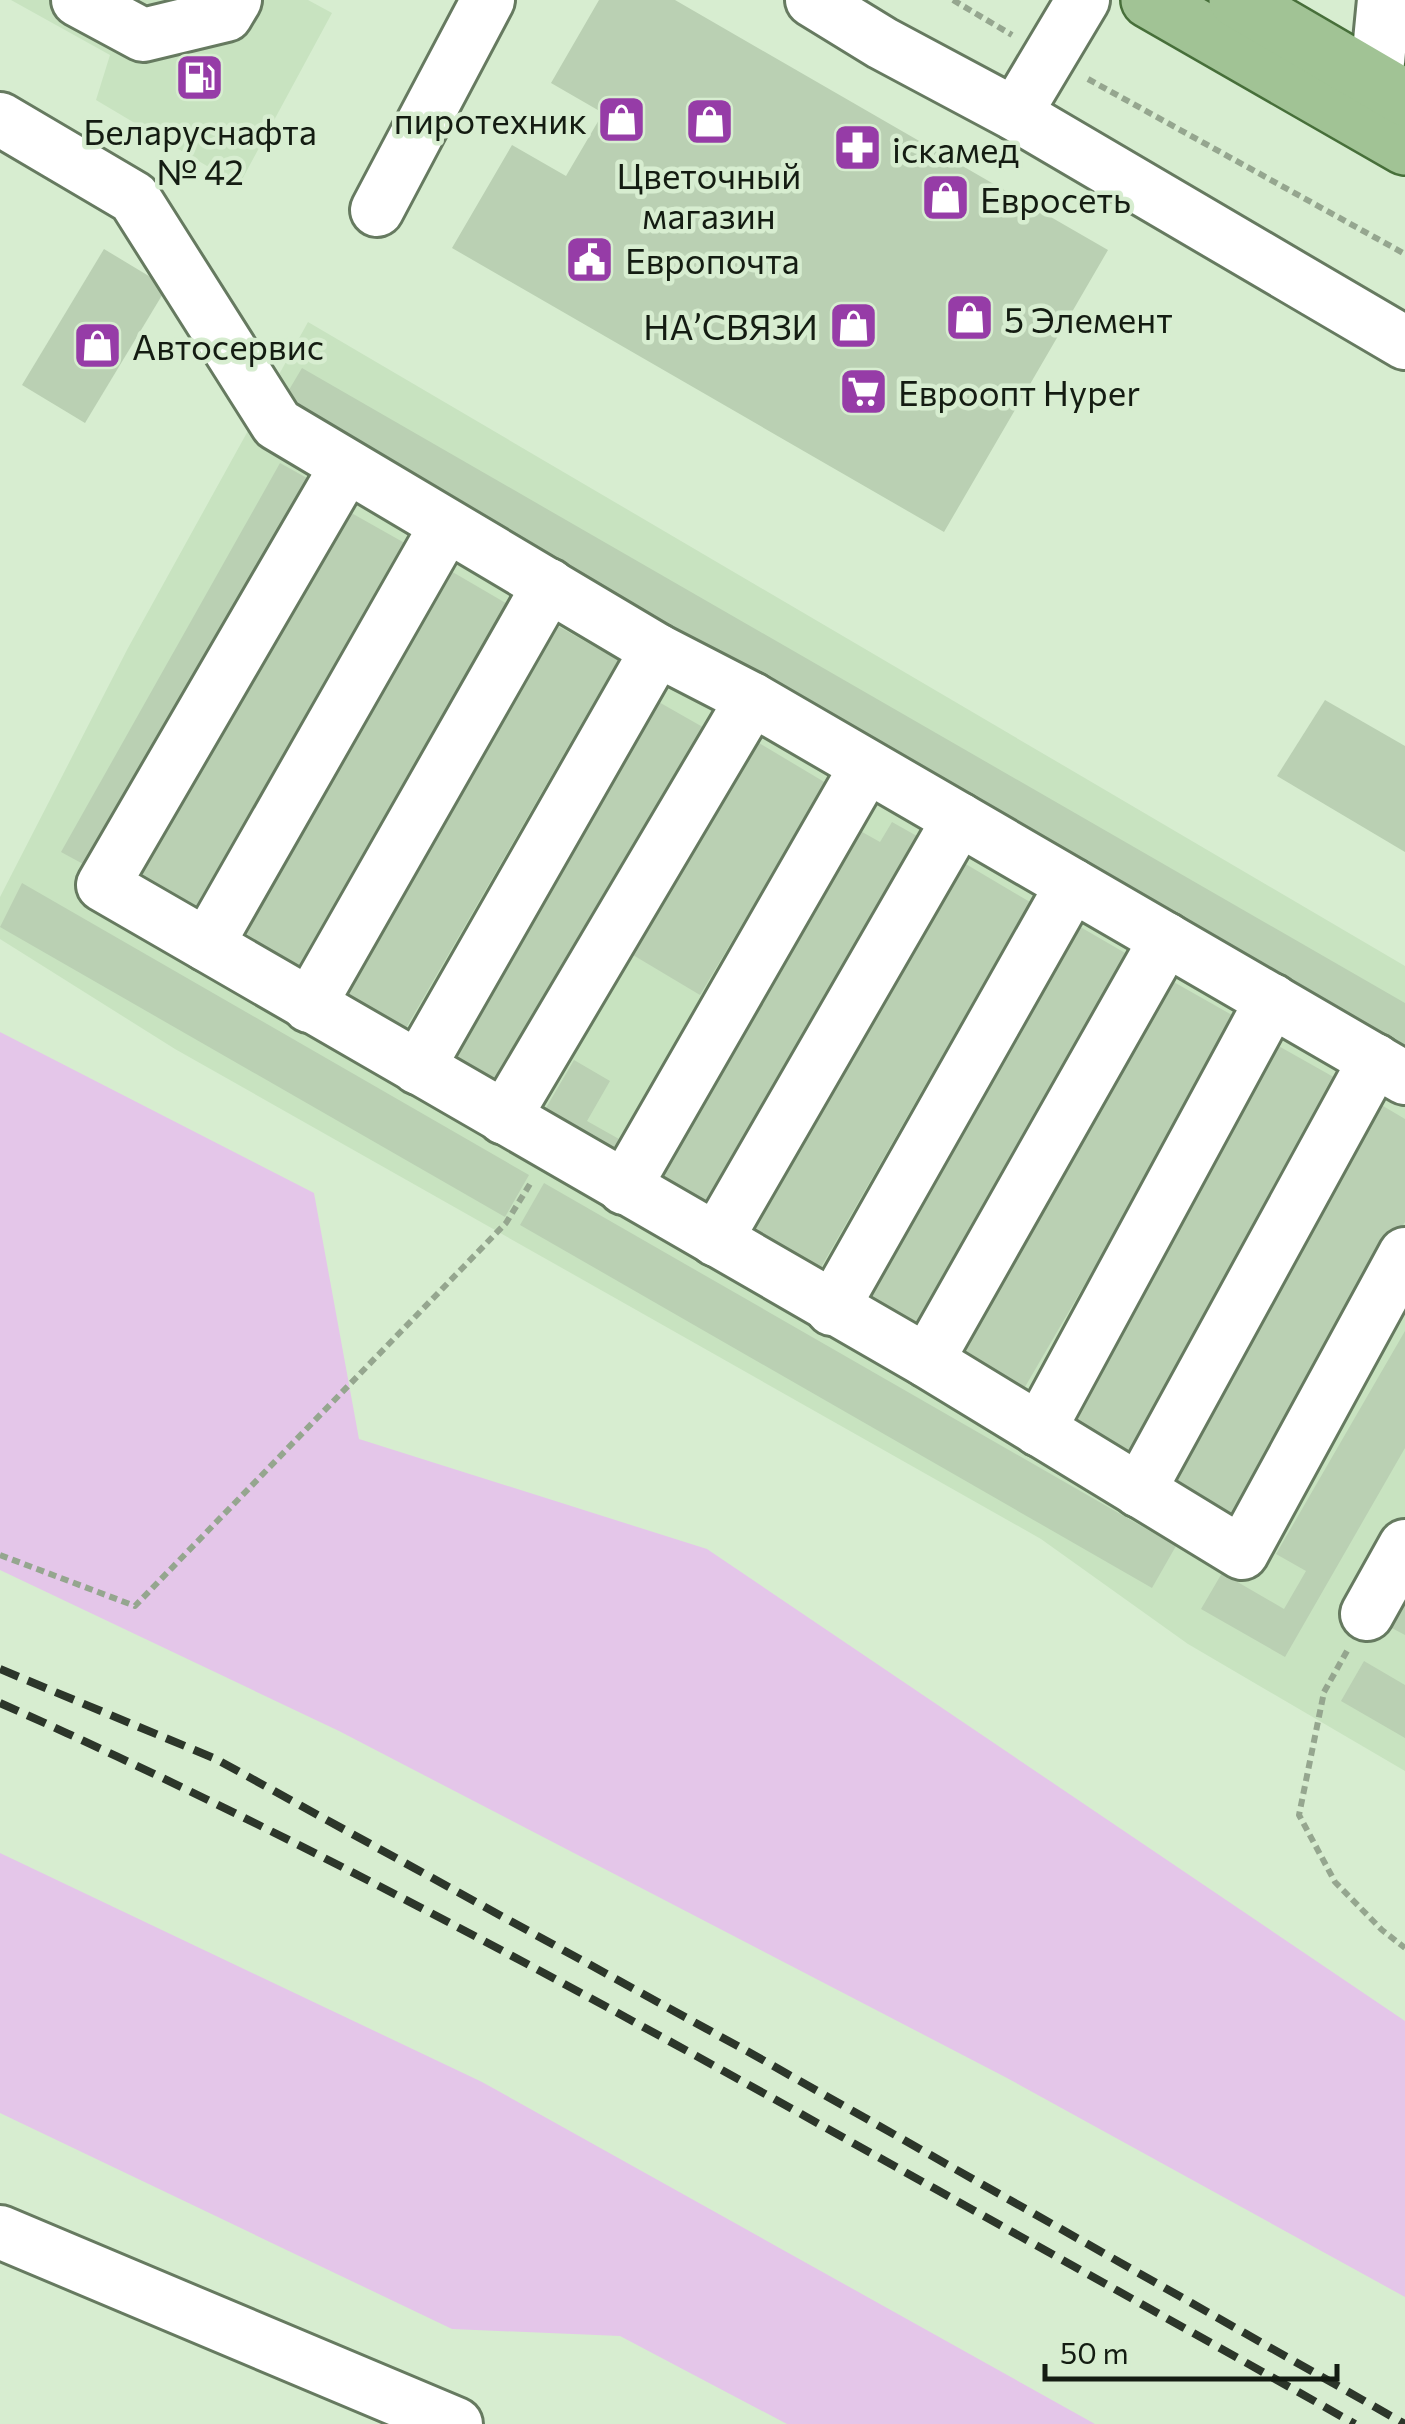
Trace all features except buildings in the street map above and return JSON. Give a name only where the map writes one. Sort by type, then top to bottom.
[{"type":"main road","points":[[1150,0],[1405,147]]},
{"type":"main road","points":[[1237,0],[1391,90]]},
{"type":"lane","points":[[78,0],[143,36],[226,15],[235,0]]},
{"type":"lane","points":[[377,210],[488,0]]},
{"type":"lane","points":[[812,0],[1405,343]]},
{"type":"lane","points":[[1014,114],[1083,0]]},
{"type":"lane","points":[[1384,0],[1391,90]]},
{"type":"lane","points":[[0,119],[134,198],[277,424],[658,650],[752,699],[1390,1069],[1139,1491]]},
{"type":"lane","points":[[346,467],[103,885],[927,1362],[1242,1554],[1405,1254]]},
{"type":"lane","points":[[208,945],[446,526]]},
{"type":"lane","points":[[310,1006],[549,585]]},
{"type":"lane","points":[[418,1068],[658,650]]},
{"type":"lane","points":[[504,1118],[752,699]]},
{"type":"lane","points":[[624,1188],[866,766]]},
{"type":"lane","points":[[716,1240],[958,819]]},
{"type":"lane","points":[[832,1309],[1072,885]]},
{"type":"lane","points":[[927,1362],[1166,939]]},
{"type":"lane","points":[[1039,1430],[1272,1000]]},
{"type":"lane","points":[[1367,1614],[1405,1546]]},
{"type":"lane","points":[[0,2232],[456,2424]]},
{"type":"path","points":[[953,0],[1050,58],[1404,252]]},
{"type":"path","points":[[0,1554],[135,1606],[506,1223],[554,1147]]},
{"type":"path","points":[[1367,1614],[1324,1692],[1299,1815],[1335,1882],[1405,1948]]},
{"type":"shaded area","name":"Беларуснафта № 42","points":[[11,0],[308,0],[332,13],[239,185],[96,100],[110,55]]},
{"type":"shaded area","points":[[308,322],[1405,966],[1405,1771],[1188,1644],[1041,1539],[175,1049],[0,939],[0,897],[128,648]]},
{"type":"shaded area","points":[[0,1032],[314,1193],[359,1439],[707,1549],[1405,2021],[1405,2297],[1007,2078],[339,1731],[0,1570]]},
{"type":"shaded area","points":[[0,1853],[482,2082],[1095,2424],[787,2424],[620,2336],[452,2329],[0,2113]]},
{"type":"railway","points":[[0,1669],[216,1759],[754,2055],[1405,2424]]},
{"type":"railway","points":[[0,1703],[306,1848],[506,1953],[1355,2424]]},
{"type":"place","name":"Беларуснафта № 42","points":[[200,78]]},
{"type":"place","name":"пиротехник","points":[[622,119]]},
{"type":"place","name":"Цветочный магазин","points":[[709,122]]},
{"type":"place","name":"іскамед","points":[[857,148]]},
{"type":"place","name":"Евросеть","points":[[945,198]]},
{"type":"place","name":"Европочта","points":[[590,259]]},
{"type":"place","name":"5 Элемент","points":[[969,318]]},
{"type":"place","name":"НАʼСВЯЗИ","points":[[853,325]]},
{"type":"place","name":"Автосервис","points":[[97,345]]},
{"type":"place","name":"Евроопт Hyper","points":[[863,391]]}]
